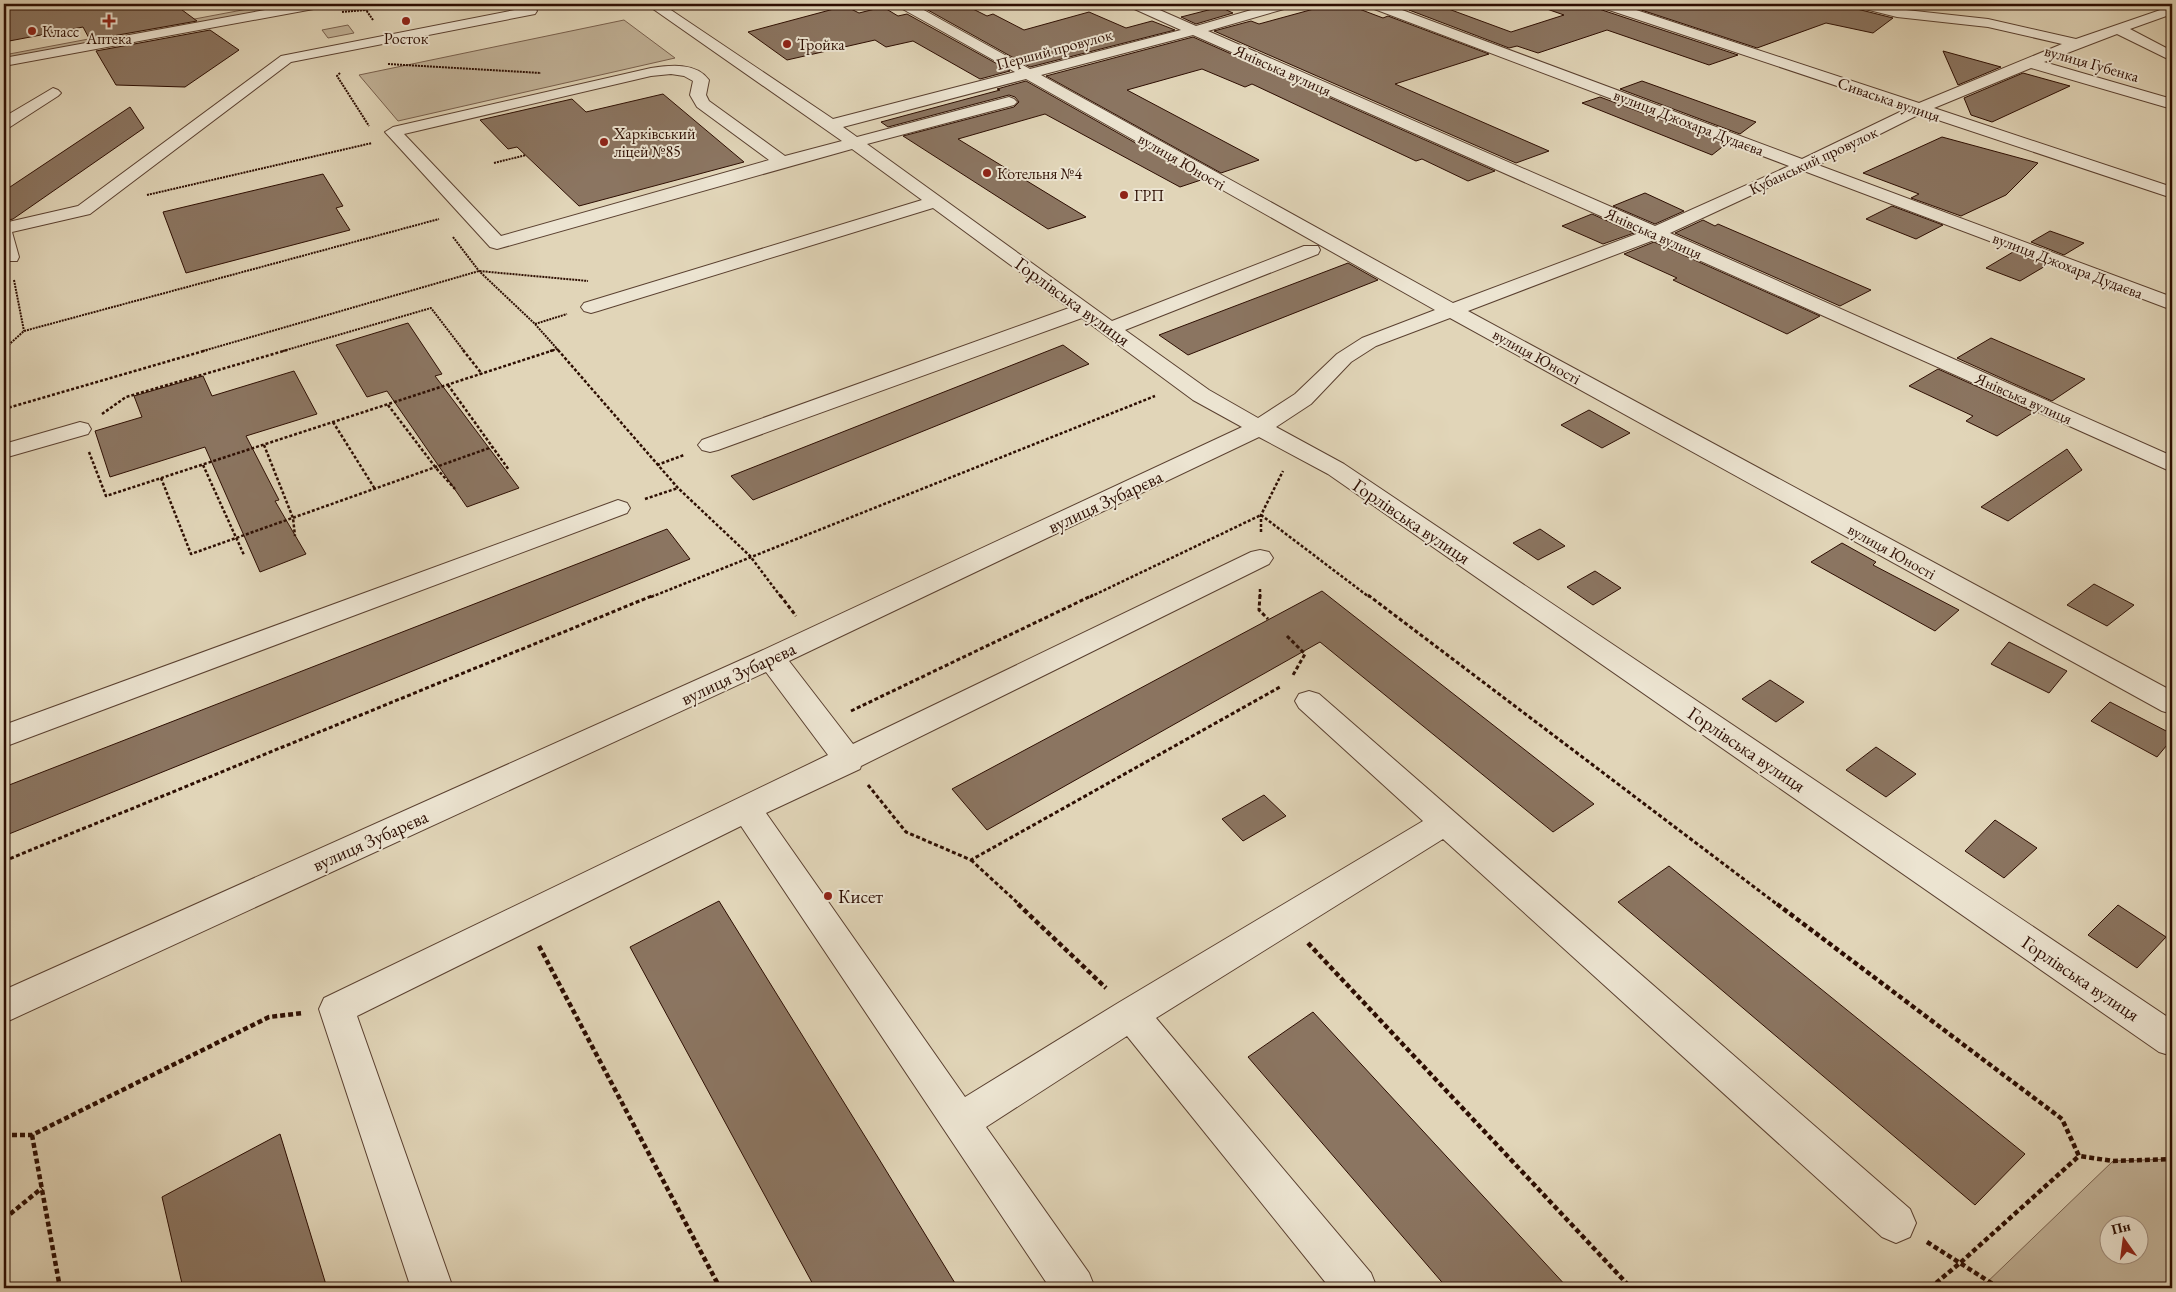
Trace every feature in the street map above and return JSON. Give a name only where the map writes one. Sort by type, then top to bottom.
[{"type":"street","points":[[4,62],[319,4]]},
{"type":"street","name":"Горлівська вулиця","points":[[653,4],[830,125],[1201,395],[1260,428],[1297,445],[1345,474],[2172,1040]]},
{"type":"street","name":"вулиця Юності","points":[[904,4],[1030,73],[1328,243],[1454,310],[2172,704]]},
{"type":"street","name":"Янівська вулиця","points":[[1134,4],[1655,233],[2172,465]]},
{"type":"street","name":"Перший провулок","points":[[830,125],[1192,31],[1286,4]]},
{"type":"street","name":"вулиця Джохара Дудаєва","points":[[1374,4],[2172,304]]},
{"type":"street","name":"Сиваська вулиця","points":[[1605,4],[2172,193]]},
{"type":"street","name":"вулиця Губенка","points":[[1862,4],[1897,13],[1988,23],[2077,43]]},
{"type":"street","points":[[1974,6],[1988,23]]},
{"type":"street","name":"Кубанський провулок","points":[[1454,310],[1655,233],[1804,165],[1919,109],[2077,43],[2172,10]]},
{"type":"street","points":[[4,228],[84,210],[286,59],[530,11]]},
{"type":"street","points":[[2117,28],[2172,57]]},
{"type":"street","name":"вулиця Губенка","points":[[2031,63],[2172,104]]},
{"type":"street","points":[[782,162],[703,104],[698,95],[701,80],[693,72],[681,69],[651,72],[394,132],[497,243],[782,162],[1009,102]]},
{"type":"street","points":[[4,124],[54,93]]},
{"type":"street","points":[[591,306],[935,202]]},
{"type":"street","points":[[4,234],[10,257]]},
{"type":"street","points":[[1111,328],[1310,250]]},
{"type":"street","points":[[710,445],[1084,310]]},
{"type":"street","name":"вулиця Зубарєва","points":[[4,1006],[771,658],[1260,428],[1303,399],[1356,349],[1454,310]]},
{"type":"street","points":[[4,451],[80,429]]},
{"type":"street","points":[[4,736],[618,508]]},
{"type":"street","points":[[432,1288],[337,1009],[849,761],[1260,558]]},
{"type":"street","points":[[771,658],[849,761]]},
{"type":"street","points":[[1300,691],[1896,1223]]},
{"type":"street","points":[[747,810],[1074,1288]]},
{"type":"street","points":[[960,1122],[1131,1014],[1446,822]]},
{"type":"street","points":[[1131,1014],[1356,1288]]},
{"type":"path","points":[[381,63],[544,73]]},
{"type":"path","points":[[342,71],[337,76],[369,126]]},
{"type":"path","points":[[141,197],[379,141]]},
{"type":"path","points":[[494,162],[526,155]]},
{"type":"path","points":[[4,349],[24,331],[440,219],[434,211]]},
{"type":"path","points":[[450,233],[479,271],[535,324],[678,488],[750,556],[798,618]]},
{"type":"path","points":[[10,257],[24,331]]},
{"type":"path","points":[[4,409],[479,271],[596,282]]},
{"type":"path","points":[[482,374],[432,308],[126,397],[80,429],[106,496],[388,405],[447,385],[482,374],[557,349]]},
{"type":"path","points":[[447,385],[509,470]]},
{"type":"path","points":[[4,861],[750,556],[1154,396],[1176,392],[1201,395]]},
{"type":"path","points":[[388,405],[436,468],[455,489]]},
{"type":"path","points":[[333,422],[375,489]]},
{"type":"path","points":[[264,445],[293,518],[296,536]]},
{"type":"path","points":[[822,725],[1261,515],[1297,445]]},
{"type":"path","points":[[161,478],[191,554],[436,468],[492,446]]},
{"type":"path","points":[[203,465],[214,484],[244,555]]},
{"type":"path","points":[[1261,515],[2062,1119],[2079,1156]]},
{"type":"path","points":[[971,860],[1300,691],[1305,654],[1287,636]]},
{"type":"path","points":[[849,761],[906,832],[971,860],[1065,947],[1131,1014]]},
{"type":"path","points":[[524,918],[720,1288]]},
{"type":"path","points":[[1286,919],[1631,1288]]},
{"type":"path","points":[[4,1135],[32,1135],[269,1017],[337,1009]]},
{"type":"path","points":[[32,1135],[60,1288]]},
{"type":"path","points":[[2079,1156],[2112,1161],[2172,1159]]},
{"type":"path","points":[[1930,1288],[2079,1156]]},
{"type":"path","points":[[4,1218],[42,1188]]},
{"type":"path","points":[[1896,1223],[1999,1288]]},
{"type":"shaded area","points":[[274,4],[319,4],[4,62],[4,55]]},
{"type":"shaded area","points":[[624,20],[675,58],[398,121],[359,75]]},
{"type":"shaded area","points":[[348,25],[354,33],[328,38],[322,30]]},
{"type":"shaded area","points":[[2172,1159],[2172,1288],[1981,1288],[2113,1161]]},
{"type":"building","name":"Класс","points":[[4,4],[174,4],[197,21],[90,40],[83,27],[4,42]]},
{"type":"building","points":[[947,4],[963,4],[987,16],[993,14],[1024,30],[1089,12],[1126,28],[1152,21],[1175,30],[1030,67],[926,9]]},
{"type":"building","points":[[1332,4],[1346,4],[1383,18],[1388,16],[1489,54],[1395,84],[1549,151],[1516,163],[1214,31],[1251,21],[1259,24]]},
{"type":"building","points":[[1435,4],[1511,32],[1564,15],[1544,8],[1545,4],[1596,4],[1599,9],[1738,55],[1709,65],[1607,30],[1538,53],[1517,46],[1509,48],[1409,10]]},
{"type":"building","points":[[1623,4],[1853,4],[1857,9],[1893,18],[1873,33],[1826,23],[1757,48]]},
{"type":"building","points":[[845,6],[859,13],[883,7],[898,16],[907,14],[1010,71],[980,79],[913,41],[886,47],[875,40],[787,60],[748,32]]},
{"type":"building","points":[[1220,7],[1233,13],[1196,24],[1181,17]]},
{"type":"building","points":[[210,30],[239,50],[185,87],[116,85],[96,51]]},
{"type":"building","points":[[1193,37],[1495,171],[1468,181],[1422,159],[1416,161],[1252,84],[1245,87],[1202,69],[1127,90],[1259,160],[1221,173],[1046,76]]},
{"type":"building","points":[[1943,51],[2001,67],[1958,85]]},
{"type":"building","points":[[2023,73],[2070,86],[1992,122],[1971,115],[1964,98]]},
{"type":"building","points":[[1026,81],[1201,180],[1180,187],[1045,114],[958,139],[1086,217],[1048,229],[903,136],[1014,107],[1019,102],[1015,97],[1009,95],[888,127],[881,122],[1000,90],[997,89]]},
{"type":"building","points":[[1642,81],[1756,122],[1740,134],[1620,89]]},
{"type":"building","points":[[663,94],[744,162],[579,206],[517,147],[508,149],[480,120],[572,99],[586,112]]},
{"type":"building","points":[[1600,97],[1726,144],[1712,155],[1582,103]]},
{"type":"building","points":[[130,107],[144,128],[13,219],[4,221],[4,191]]},
{"type":"building","points":[[1942,137],[2038,163],[2006,195],[1961,216],[1911,198],[1919,194],[1863,173]]},
{"type":"building","points":[[323,174],[343,206],[336,208],[350,230],[186,273],[163,212]]},
{"type":"building","points":[[1645,193],[1684,211],[1655,224],[1613,206]]},
{"type":"building","points":[[1892,206],[1943,225],[1916,239],[1866,219]]},
{"type":"building","points":[[1592,214],[1634,233],[1603,244],[1562,226]]},
{"type":"building","points":[[1703,220],[1715,226],[1718,224],[1871,290],[1840,306],[1675,233]]},
{"type":"building","points":[[2050,231],[2084,243],[2064,255],[2031,242]]},
{"type":"building","points":[[1654,242],[1820,316],[1787,334],[1673,280],[1677,278],[1624,254]]},
{"type":"building","points":[[2013,252],[2047,265],[2020,281],[1986,268]]},
{"type":"building","points":[[1348,263],[1378,280],[1188,355],[1159,335]]},
{"type":"building","points":[[408,323],[442,374],[435,376],[519,488],[467,507],[387,391],[367,397],[336,345]]},
{"type":"building","points":[[1991,338],[2085,379],[2052,401],[1957,358]]},
{"type":"building","points":[[1063,345],[1089,364],[753,500],[731,476]]},
{"type":"building","points":[[1938,369],[2034,412],[1997,436],[1966,421],[1973,416],[1909,386]]},
{"type":"building","points":[[294,371],[317,414],[246,436],[279,500],[275,501],[306,554],[260,572],[205,447],[110,477],[95,431],[142,417],[134,396],[203,376],[212,396]]},
{"type":"building","points":[[1589,410],[1630,433],[1602,448],[1561,425]]},
{"type":"building","points":[[2067,449],[2082,470],[2008,521],[1981,507]]},
{"type":"building","points":[[667,529],[690,559],[4,836],[4,787]]},
{"type":"building","points":[[1540,529],[1565,546],[1538,560],[1513,543]]},
{"type":"building","points":[[1842,543],[1876,562],[1873,565],[1959,610],[1935,631],[1811,562]]},
{"type":"building","points":[[1595,571],[1621,588],[1593,605],[1567,587]]},
{"type":"building","points":[[2094,584],[2134,605],[2107,626],[2067,605]]},
{"type":"building","points":[[1322,591],[1594,804],[1553,832],[1320,642],[987,830],[952,789]]},
{"type":"building","points":[[2009,642],[2067,671],[2049,693],[1991,664]]},
{"type":"building","points":[[1770,680],[1804,702],[1776,722],[1742,699]]},
{"type":"building","points":[[2110,702],[2172,734],[2172,739],[2157,757],[2091,721]]},
{"type":"building","points":[[1876,747],[1916,774],[1886,797],[1846,770]]},
{"type":"building","points":[[1264,795],[1286,816],[1243,841],[1222,819]]},
{"type":"building","points":[[1995,820],[2037,848],[2004,878],[1965,851]]},
{"type":"building","points":[[1669,866],[2025,1154],[1975,1205],[1618,902]]},
{"type":"building","points":[[719,901],[958,1288],[815,1288],[630,947]]},
{"type":"building","points":[[2118,905],[2166,937],[2137,968],[2088,935]]},
{"type":"building","points":[[1313,1012],[1568,1288],[1447,1288],[1248,1057]]},
{"type":"building","points":[[280,1134],[327,1288],[183,1288],[162,1197]]},
{"type":"place","name":"Аптека","points":[[109,21]]},
{"type":"place","name":"Росток","points":[[406,21]]},
{"type":"place","name":"Класс","points":[[32,31]]},
{"type":"place","name":"Тройка","points":[[787,44]]},
{"type":"place","name":"Харківський ліцей №85","points":[[604,142]]},
{"type":"place","name":"Котельня №4","points":[[987,173]]},
{"type":"place","name":"ГРП","points":[[1124,195]]},
{"type":"place","name":"Кисет","points":[[828,896]]}]
